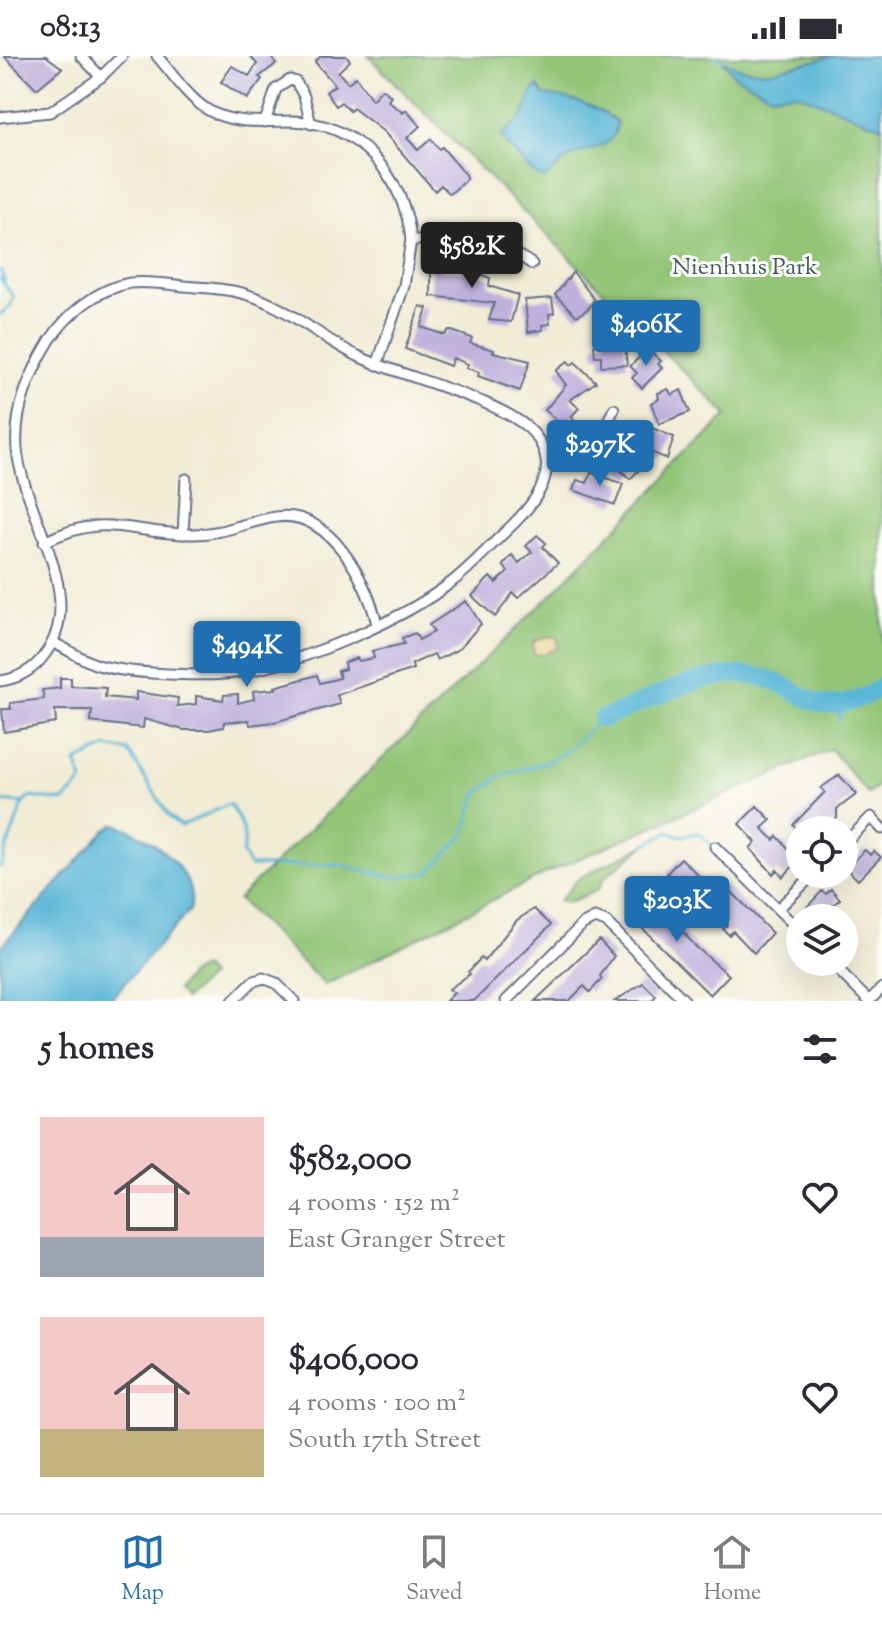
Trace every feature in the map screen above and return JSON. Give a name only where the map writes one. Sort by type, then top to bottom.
[{"type":"street","points":[[81,56],[101,77]]},
{"type":"street","points":[[0,117],[50,112],[101,77],[122,56]]},
{"type":"street","points":[[157,56],[208,110],[234,119],[327,126],[356,140],[379,162],[398,188],[408,216],[411,240],[404,286],[377,365]]},
{"type":"street","points":[[265,122],[276,89],[290,80],[296,82],[304,96],[311,124]]},
{"type":"street","points":[[411,240],[486,243],[513,250],[532,264]]},
{"type":"street","points":[[0,681],[11,679],[37,665],[54,643],[61,622],[62,603],[25,490],[17,447],[19,409],[32,369],[57,330],[75,309],[102,293],[130,283],[177,285],[247,294],[377,365],[506,413],[538,438],[546,458],[542,487],[527,512],[455,580],[427,599],[377,624],[283,663],[235,673],[201,675],[119,669],[95,664],[54,643]]},
{"type":"street","points":[[546,458],[568,456],[592,446],[614,409]]},
{"type":"street","points":[[183,534],[186,479]]},
{"type":"street","points":[[44,542],[88,524],[183,534],[242,528],[275,517],[294,517],[316,525],[348,558],[373,606],[377,624]]},
{"type":"street","points":[[858,830],[871,817],[882,829]]},
{"type":"street","points":[[715,847],[786,917]]},
{"type":"street","points":[[778,909],[800,888]]},
{"type":"street","points":[[506,1001],[583,924],[595,918],[606,922],[685,1001]]},
{"type":"street","points":[[844,976],[869,1001],[882,988]]},
{"type":"street","points":[[233,1001],[252,982],[263,978],[276,983],[294,1001]]},
{"type":"green space","name":"Nienhuis Park","points":[[368,56],[882,56],[882,783],[868,794],[831,749],[546,873],[325,985],[238,899],[552,594],[727,415]]},
{"type":"green space","points":[[645,845],[604,878],[598,890],[567,903],[559,901],[579,878]]},
{"type":"green space","points":[[203,968],[210,976],[185,999],[177,990],[190,974]]},
{"type":"sand","points":[[545,637],[557,637],[558,648],[543,655],[534,654],[533,642]]},
{"type":"water","points":[[835,56],[882,56],[882,127],[797,93],[771,95],[735,76],[722,60],[738,68],[766,72]]},
{"type":"water","points":[[538,86],[544,95],[583,103],[617,122],[615,132],[606,143],[569,158],[544,179],[531,171],[501,138],[523,115]]},
{"type":"water","points":[[115,824],[142,836],[169,856],[187,882],[191,896],[190,910],[109,1001],[0,1001],[0,948],[104,831]]},
{"type":"building","points":[[4,56],[46,56],[62,68],[37,89]]},
{"type":"building","points":[[250,56],[270,56],[276,64],[259,77],[262,79],[247,99],[221,82],[232,66],[249,76],[257,64]]},
{"type":"building","points":[[321,56],[346,56],[350,61],[338,72],[348,83],[356,77],[372,100],[382,89],[391,96],[388,101],[403,113],[406,110],[420,126],[407,138],[418,150],[431,139],[466,175],[466,180],[450,194],[441,185],[435,191],[384,132],[353,108],[350,111],[341,102],[336,106],[326,92],[335,85],[315,62]]},
{"type":"building","points":[[431,263],[441,264],[442,270],[462,271],[462,264],[478,266],[477,273],[490,278],[489,286],[518,295],[511,322],[489,320],[494,303],[431,296]]},
{"type":"building","points":[[573,272],[594,299],[589,308],[577,316],[555,295]]},
{"type":"building","points":[[552,298],[554,313],[549,314],[550,324],[542,325],[543,330],[528,332],[525,300]]},
{"type":"building","points":[[420,306],[427,308],[421,327],[445,335],[449,330],[472,338],[470,343],[493,352],[530,361],[520,391],[478,376],[479,372],[466,368],[468,364],[453,358],[450,366],[405,349]]},
{"type":"building","points":[[606,335],[624,339],[627,365],[601,366],[601,356],[595,356],[594,345],[607,340]]},
{"type":"building","points":[[648,349],[661,361],[658,364],[662,368],[642,388],[632,378],[637,373],[630,366]]},
{"type":"building","points":[[568,361],[571,365],[575,362],[596,382],[570,400],[579,408],[571,417],[578,424],[570,433],[545,410],[566,385],[556,371]]},
{"type":"building","points":[[668,389],[672,395],[681,390],[690,412],[659,424],[651,403],[659,399],[658,393]]},
{"type":"building","points":[[647,426],[674,437],[667,459],[637,446]]},
{"type":"building","points":[[628,445],[645,464],[630,479],[616,466],[622,460],[618,455]]},
{"type":"building","points":[[591,472],[623,484],[615,505],[573,490],[577,480],[587,483]]},
{"type":"building","points":[[537,535],[558,563],[518,598],[513,593],[495,617],[472,596],[490,577],[496,583],[508,572],[503,565],[512,555],[519,563],[532,552],[526,546]]},
{"type":"building","points":[[466,601],[481,624],[459,649],[437,660],[434,654],[412,664],[413,669],[337,695],[340,704],[274,722],[250,725],[249,720],[224,722],[224,727],[208,730],[184,730],[144,719],[143,728],[91,722],[92,710],[55,710],[56,723],[4,732],[2,709],[11,709],[10,703],[44,699],[42,690],[60,688],[60,678],[71,678],[71,686],[106,688],[105,697],[136,700],[136,692],[178,698],[177,706],[196,704],[196,696],[223,700],[224,695],[238,694],[238,703],[254,699],[253,691],[276,689],[317,675],[320,683],[340,678],[338,671],[345,669],[344,663],[357,658],[359,661],[374,658],[372,651],[404,644],[402,638],[415,633],[419,640],[434,632],[429,625]]},
{"type":"building","points":[[839,775],[857,794],[837,809],[837,816],[802,816],[825,792],[821,788]]},
{"type":"building","points":[[757,806],[771,820],[762,828],[774,840],[777,836],[786,846],[786,874],[783,877],[777,870],[773,874],[750,848],[756,842],[739,824]]},
{"type":"building","points":[[865,850],[870,855],[874,851],[881,857],[858,880],[858,857]]},
{"type":"building","points":[[681,858],[706,883],[711,878],[721,889],[725,885],[772,933],[754,953],[733,931],[729,935],[723,929],[727,925],[705,899],[699,905],[667,873]]},
{"type":"building","points":[[831,889],[840,899],[834,904],[810,904],[822,891],[826,894]]},
{"type":"building","points":[[644,894],[650,900],[653,897],[696,947],[729,975],[710,995],[633,919],[636,916],[629,910]]},
{"type":"building","points":[[534,909],[551,925],[474,1001],[446,1001],[454,993],[449,989],[470,974],[468,972],[481,958],[484,961],[517,920]]},
{"type":"building","points":[[599,940],[614,956],[600,976],[602,979],[590,992],[584,986],[569,1001],[535,1001]]},
{"type":"building","points":[[643,983],[656,996],[651,1001],[615,1001]]},
{"type":"waterway","points":[[716,56],[722,60]]},
{"type":"waterway","points":[[0,270],[5,281]]},
{"type":"waterway","points":[[0,278],[14,297],[10,307],[0,314]]},
{"type":"waterway","points":[[602,719],[668,691],[720,676],[761,677],[821,704],[836,705],[856,700],[882,687]]},
{"type":"waterway","points":[[839,720],[840,706]]},
{"type":"waterway","points":[[0,867],[23,803],[30,797],[64,801],[83,781],[76,762],[107,747],[128,751],[169,816],[181,826],[229,804],[242,827],[242,853],[250,866],[339,865],[392,877],[428,873],[464,835],[477,794],[502,775],[548,762],[568,750],[602,719]]},
{"type":"waterway","points":[[0,801],[23,803]]},
{"type":"waterway","points":[[645,845],[669,831]]},
{"type":"waterway","points":[[666,832],[682,836],[698,833],[712,845]]}]
